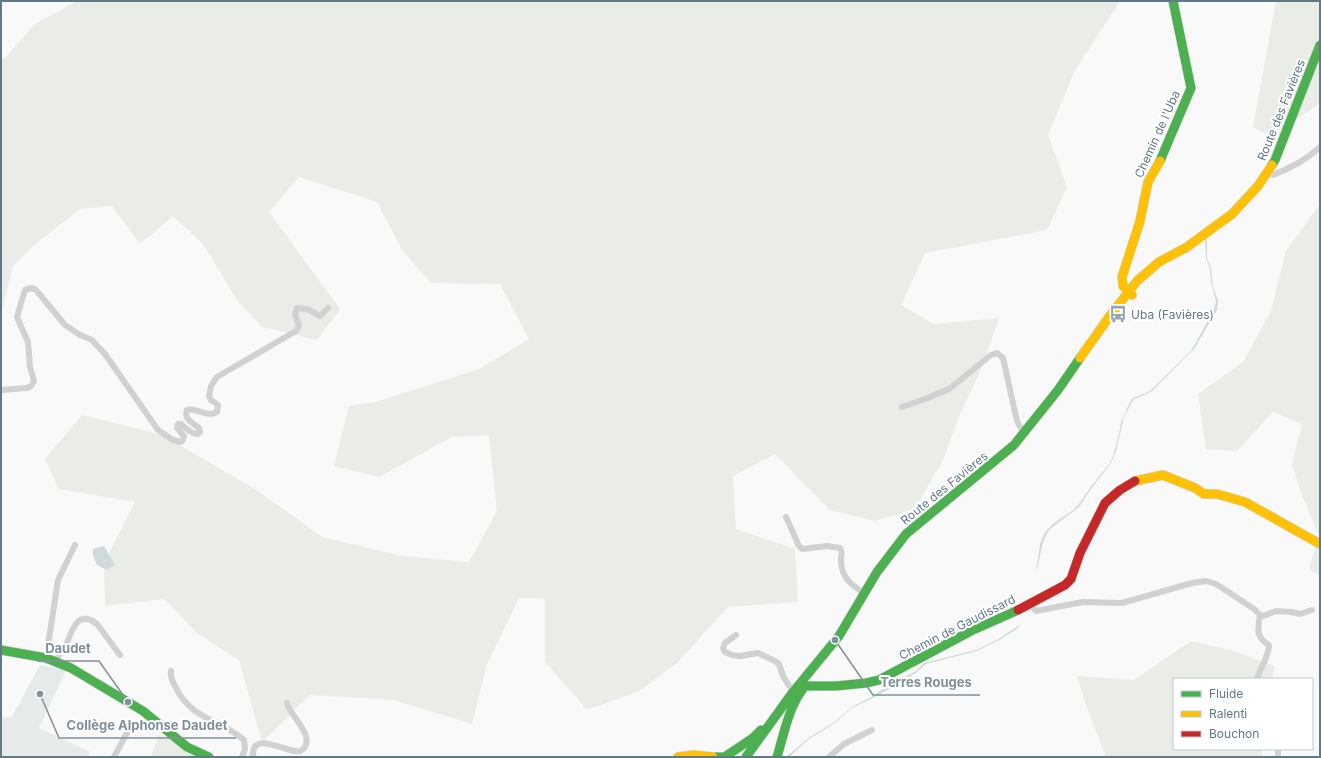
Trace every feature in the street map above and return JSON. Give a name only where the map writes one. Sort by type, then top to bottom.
[{"type":"main road","name":"Chemin de l'Uba","points":[[1130,293],[1123,286],[1122,278],[1140,221],[1148,182],[1161,159],[1191,88],[1173,1]]},
{"type":"main road","name":"Route des Favières","points":[[774,718],[793,692],[839,636],[883,563],[911,530],[952,495],[1008,451],[1026,431],[1076,366],[1102,336],[1130,293],[1187,247],[1232,214],[1268,173],[1284,140],[1320,45]]},
{"type":"main road","points":[[1030,604],[1068,583],[1073,574],[1080,553],[1105,503],[1120,490],[1137,480],[1166,476],[1195,488],[1204,494],[1217,494],[1245,502],[1320,544]]},
{"type":"main road","name":"Chemin de Gaudissard","points":[[777,757],[790,715],[801,691],[805,686],[836,686],[879,680],[970,631],[1030,604]]},
{"type":"main road","points":[[1,650],[16,654],[46,658],[71,668],[136,707],[187,747],[209,757]]},
{"type":"main road","points":[[678,757],[727,757],[753,738],[774,718]]},
{"type":"main road","points":[[746,757],[774,718]]},
{"type":"street","points":[[1268,173],[1273,175],[1292,166],[1308,158],[1320,147]]},
{"type":"street","points":[[1,390],[27,388],[33,383],[34,378],[30,367],[28,342],[17,318],[24,292],[28,288],[33,288],[65,325],[80,335],[92,340],[105,354],[158,430],[174,440],[181,442],[184,436],[177,428],[178,424],[181,424],[195,434],[200,432],[199,428],[190,422],[186,417],[185,412],[187,410],[191,409],[199,412],[212,413],[217,412],[218,405],[209,396],[212,386],[218,376],[296,331],[299,325],[295,315],[297,308],[305,308],[320,316],[328,308]]},
{"type":"street","points":[[902,408],[949,388],[991,355],[997,353],[1001,355],[1004,360],[1017,421],[1020,427],[1026,431]]},
{"type":"street","points":[[786,517],[799,546],[802,549],[827,546],[840,548],[842,552],[841,561],[844,576],[851,585],[864,593]]},
{"type":"street","points":[[46,658],[58,580],[75,545]]},
{"type":"street","points":[[1030,604],[1036,612],[1083,602],[1122,603],[1192,583],[1206,581],[1216,584],[1263,616],[1276,612],[1300,614],[1312,610]]},
{"type":"street","points":[[1257,678],[1261,667],[1269,653],[1269,644],[1263,641],[1258,629],[1260,615]]},
{"type":"street","points":[[56,661],[65,647],[73,627],[80,620],[85,619],[97,624],[120,656]]},
{"type":"street","points":[[736,635],[723,646],[724,652],[740,656],[758,653],[775,661],[779,664],[783,676],[793,692]]},
{"type":"street","points":[[171,671],[172,681],[179,695],[186,704],[195,711],[244,740],[245,749],[242,757]]},
{"type":"street","points":[[253,757],[254,748],[262,743],[295,751],[301,751],[304,748],[306,742],[305,733],[298,720],[289,710],[287,703]]},
{"type":"street","points":[[829,757],[844,744],[872,730]]},
{"type":"street","points":[[114,757],[127,733]]},
{"type":"shaded area","points":[[77,1],[1120,1],[1074,72],[1048,135],[1067,187],[1047,230],[925,253],[901,305],[934,324],[999,318],[982,367],[958,419],[944,458],[915,509],[875,521],[830,510],[775,454],[733,476],[736,529],[795,549],[798,602],[728,607],[677,663],[639,691],[587,710],[545,662],[545,599],[519,598],[487,664],[472,724],[394,700],[310,695],[262,742],[239,660],[198,634],[164,599],[105,606],[104,563],[135,502],[59,489],[45,459],[82,415],[162,435],[255,489],[322,537],[402,556],[469,562],[497,511],[489,435],[452,437],[379,477],[334,466],[349,406],[376,402],[479,369],[529,339],[500,284],[431,283],[402,250],[377,202],[299,177],[269,212],[340,309],[317,340],[262,327],[237,300],[203,244],[173,216],[140,244],[112,206],[80,209],[34,245],[13,266],[1,315],[1,58],[5,58],[35,24]]},
{"type":"shaded area","points":[[1276,1],[1320,1],[1320,103],[1271,137],[1253,127]]},
{"type":"shaded area","points":[[1320,204],[1320,577],[1309,569],[1319,535],[1301,493],[1292,464],[1302,424],[1273,412],[1237,451],[1206,449],[1198,394],[1243,362],[1271,311],[1286,251]]},
{"type":"shaded area","points":[[1207,235],[1207,258],[1211,268],[1213,286],[1218,301],[1217,310],[1194,349],[1152,391],[1133,400],[1124,417],[1116,451],[1111,463],[1079,507],[1050,529],[1042,545],[1036,573],[1040,544],[1045,532],[1054,523],[1072,511],[1079,504],[1110,463],[1121,422],[1131,400],[1150,391],[1191,351],[1214,310],[1216,301],[1211,282],[1210,269],[1206,258],[1205,236]]},
{"type":"shaded area","points":[[104,546],[115,565],[107,570],[97,565],[93,556],[93,549]]},
{"type":"shaded area","points":[[1021,624],[1018,628],[1001,639],[977,651],[926,664],[916,673],[904,679],[900,683],[852,708],[832,725],[809,739],[789,757],[786,757],[810,737],[833,723],[852,707],[916,671],[924,663],[976,650],[997,640]]},
{"type":"shaded area","points":[[1191,641],[1231,650],[1275,666],[1272,678],[1173,678],[1173,750],[1261,750],[1263,757],[1106,757],[1086,705],[1077,676],[1134,680]]},
{"type":"shaded area","points":[[40,665],[51,667],[60,666],[65,672],[39,728],[90,752],[88,757],[1,757],[1,718],[12,717]]},
{"type":"shaded area","points":[[158,735],[171,737],[204,757],[151,757]]},
{"type":"traffic: fast","points":[[1160,161],[1191,88],[1173,1]]},
{"type":"traffic: fast","points":[[1272,165],[1320,45]]},
{"type":"traffic: fast","points":[[746,757],[793,692],[839,636],[877,572],[906,534],[1014,445],[1058,390],[1080,358]]},
{"type":"traffic: fast","points":[[777,757],[791,711],[799,694],[805,686],[836,686],[879,680],[971,631],[1018,610]]},
{"type":"traffic: fast","points":[[1,650],[46,658],[71,668],[143,711],[187,747],[209,757]]},
{"type":"traffic: fast","points":[[726,756],[753,738],[761,730]]},
{"type":"traffic: fast","points":[[715,757],[728,757]]},
{"type":"traffic: slow","points":[[1132,295],[1123,286],[1122,277],[1140,221],[1148,182],[1160,161]]},
{"type":"traffic: slow","points":[[1080,358],[1137,281],[1159,262],[1187,247],[1232,214],[1258,186],[1272,165]]},
{"type":"traffic: slow","points":[[1135,481],[1163,475],[1195,488],[1204,494],[1217,494],[1245,502],[1320,544]]},
{"type":"traffic: slow","points":[[678,757],[694,755],[713,757]]},
{"type":"traffic: jam","points":[[1018,610],[1065,585],[1071,579],[1080,553],[1105,503],[1120,490],[1135,481]]},
{"type":"place","name":"Uba (Favières)","points":[[1118,314]]},
{"type":"place","name":"Terres Rouges","points":[[835,640]]},
{"type":"place","name":"Collège Alphonse Daudet","points":[[40,694]]},
{"type":"place","name":"Daudet","points":[[128,702]]}]
